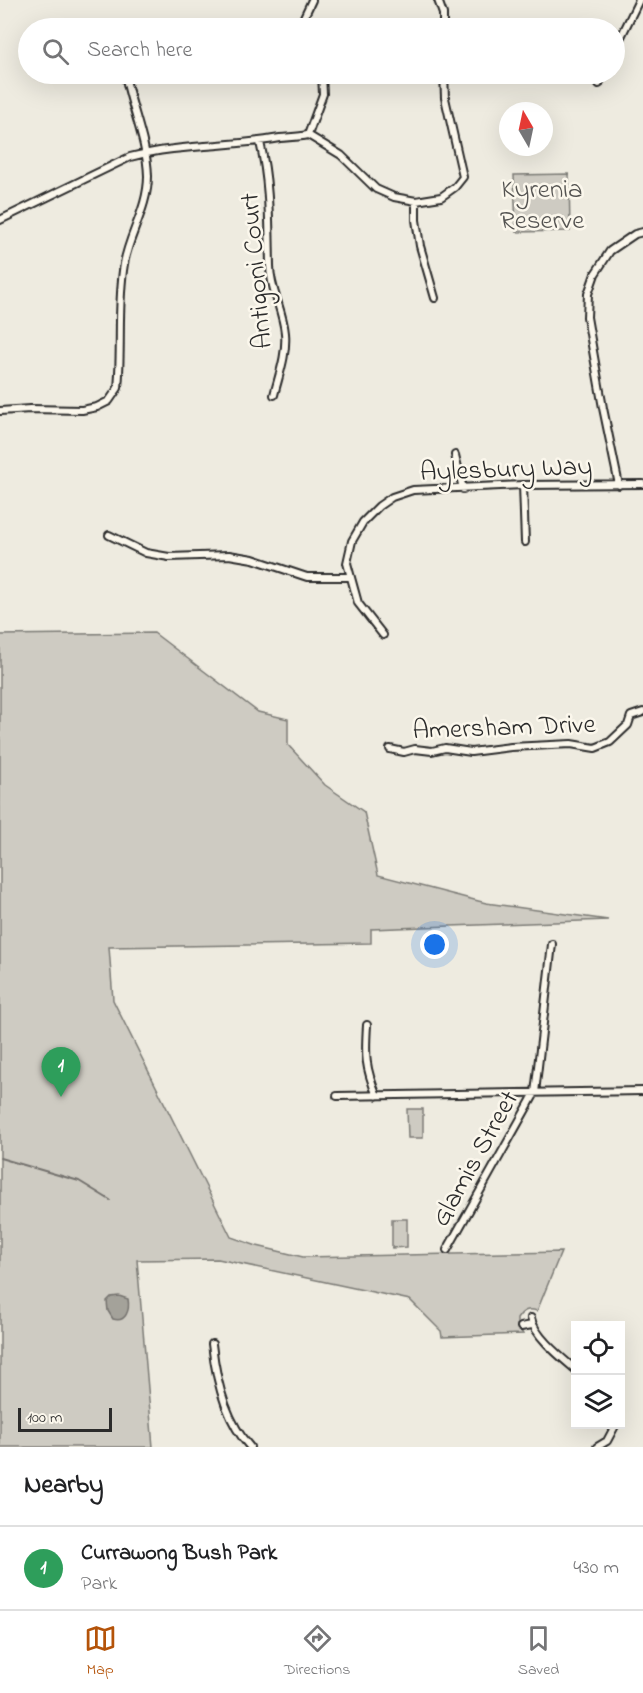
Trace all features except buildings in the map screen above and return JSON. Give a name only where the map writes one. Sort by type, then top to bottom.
[{"type":"street","points":[[304,18],[312,0]]},
{"type":"street","points":[[438,0],[443,18]]},
{"type":"street","points":[[625,30],[639,0]]},
{"type":"street","points":[[0,411],[82,410],[97,407],[109,401],[118,388],[121,281],[125,259],[145,201],[148,176],[145,153],[128,84]]},
{"type":"street","points":[[308,135],[324,94],[323,84]]},
{"type":"street","points":[[0,220],[130,157],[162,150],[260,142],[308,135],[341,155],[376,189],[394,197],[416,201],[441,197],[455,187],[463,177],[445,99],[444,84]]},
{"type":"street","name":"Antigoni Court","points":[[260,142],[267,172],[270,207],[270,267],[276,302],[285,331],[286,352],[274,395]]},
{"type":"street","points":[[416,201],[420,246],[435,298]]},
{"type":"street","points":[[619,485],[587,317],[588,294],[595,274],[610,251],[635,234],[643,232]]},
{"type":"street","points":[[455,455],[463,489]]},
{"type":"street","name":"Aylesbury Way","points":[[383,635],[358,603],[347,563],[352,542],[363,522],[392,497],[413,490],[524,485],[643,484]]},
{"type":"street","points":[[524,485],[525,542]]},
{"type":"street","points":[[109,535],[146,553],[169,557],[229,555],[307,577],[349,577]]},
{"type":"street","name":"Amersham Drive","points":[[390,749],[404,752],[415,748],[432,751],[445,748],[471,753],[511,747],[571,744],[595,748],[610,742],[628,725],[631,716],[643,712]]},
{"type":"street","name":"Glamis Street","points":[[447,1250],[535,1093],[552,944]]},
{"type":"street","points":[[367,1025],[365,1059],[367,1072],[377,1096]]},
{"type":"street","points":[[337,1096],[643,1091]]},
{"type":"street","points":[[521,1327],[531,1322],[556,1353],[571,1366]]},
{"type":"street","points":[[212,1344],[222,1400],[244,1441],[250,1447]]},
{"type":"street","points":[[597,1447],[607,1441],[614,1429]]},
{"type":"green space","name":"Kyrenia Reserve","points":[[569,174],[570,231],[516,232],[514,175]]},
{"type":"green space","points":[[154,633],[258,712],[288,719],[288,745],[325,785],[364,812],[378,875],[486,903],[608,920],[371,929],[371,943],[109,947],[113,1000],[231,1237],[303,1257],[561,1252],[537,1311],[526,1310],[517,1319],[517,1325],[523,1334],[442,1337],[441,1331],[410,1300],[218,1259],[137,1260],[153,1447],[0,1447],[0,635]]},
{"type":"green space","points":[[407,1109],[423,1109],[423,1138],[408,1138]]},
{"type":"green space","points":[[392,1219],[407,1219],[407,1247],[392,1248]]},
{"type":"shaded area","points":[[119,1296],[128,1299],[128,1307],[126,1315],[117,1320],[113,1319],[108,1311],[107,1301],[111,1297]]},
{"type":"waterway","points":[[0,1158],[79,1181],[110,1200]]},
{"type":"place","name":"Currawong Bush Park","points":[[61,1097]]}]
